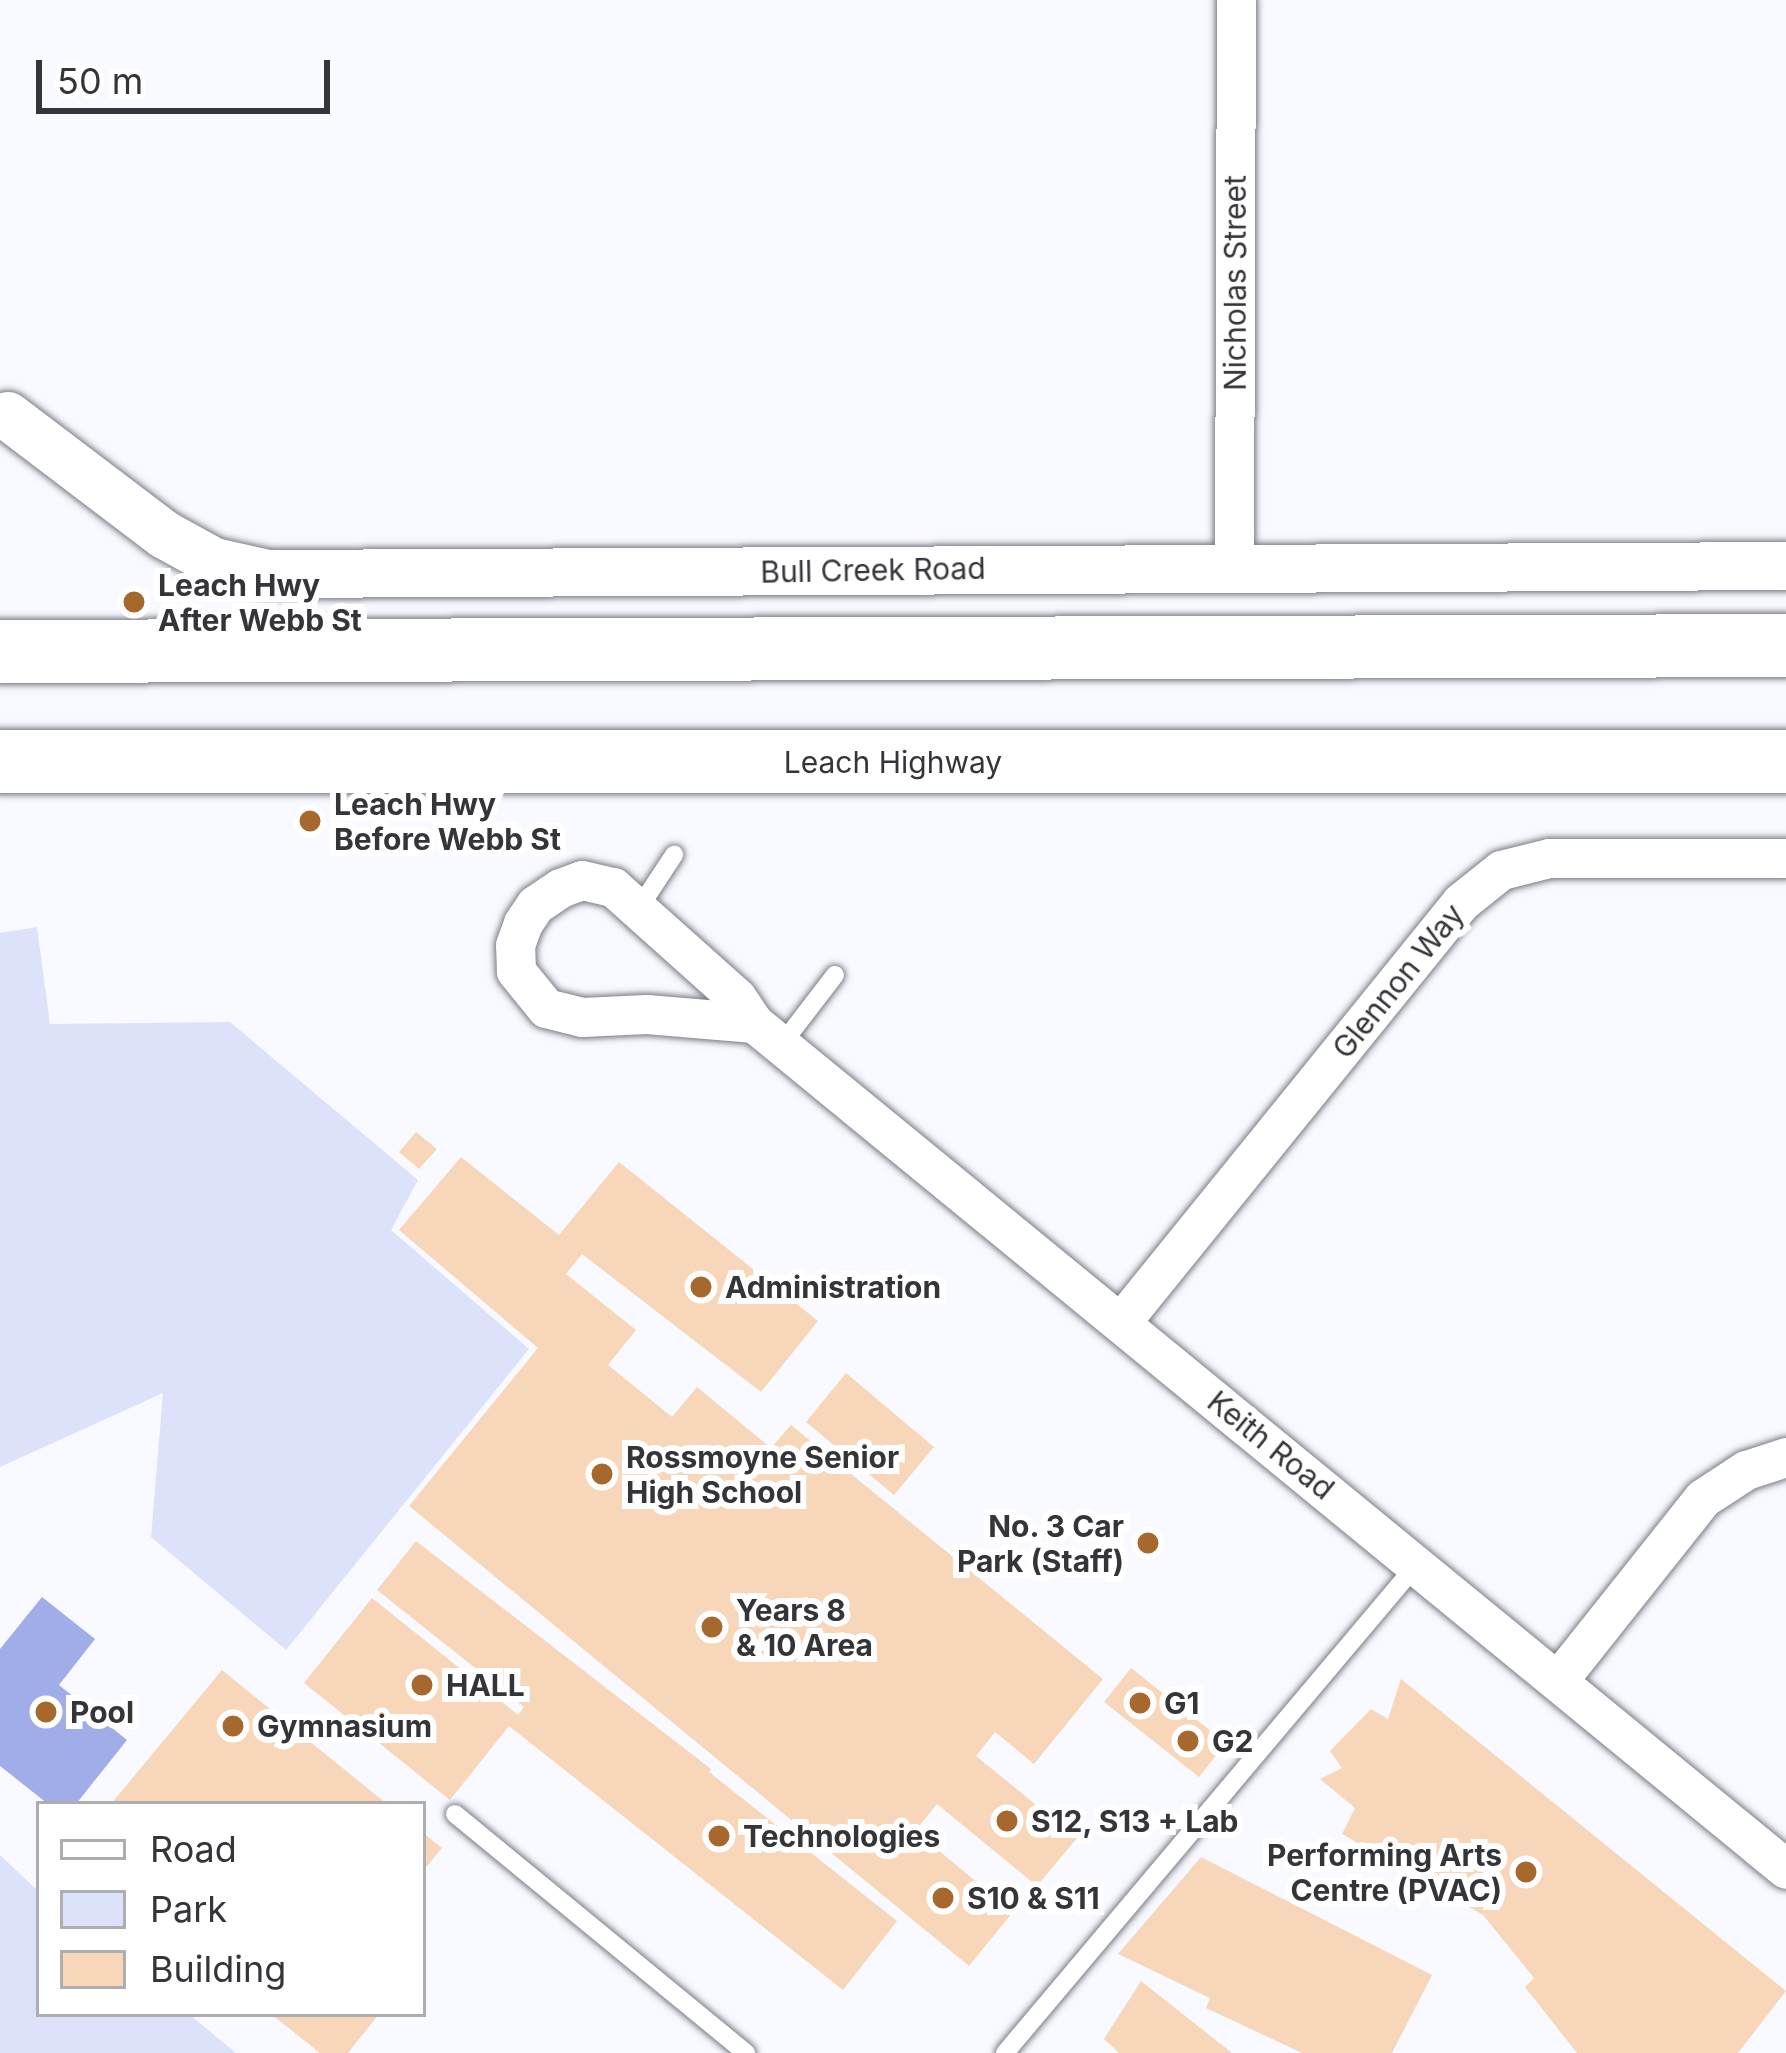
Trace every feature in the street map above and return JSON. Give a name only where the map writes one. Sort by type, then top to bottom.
[{"type":"highway","points":[[0,651],[1786,645]]},
{"type":"highway","name":"Leach Highway","points":[[0,761],[1786,761]]},
{"type":"street","name":"Nicholas Street","points":[[1234,566],[1236,0]]},
{"type":"street","name":"Bull Creek Road","points":[[8,416],[165,535],[214,562],[268,574],[1786,566]]},
{"type":"street","name":"Glennon Way","points":[[1121,1322],[1461,902],[1501,870],[1550,858],[1786,858]]},
{"type":"street","name":"Keith Road","points":[[768,1033],[679,1015],[582,1017],[546,1008],[526,990],[516,971],[515,945],[535,905],[582,880],[613,887],[737,998],[768,1033],[1786,1869]]},
{"type":"street","points":[[1559,1679],[1702,1498],[1746,1470],[1786,1457]]},
{"type":"lane","points":[[639,908],[674,855]]},
{"type":"lane","points":[[768,1033],[835,975]]},
{"type":"lane","points":[[1005,2053],[1417,1564]]},
{"type":"lane","points":[[455,1814],[746,2053]]},
{"type":"green space","points":[[37,927],[50,1024],[230,1022],[418,1180],[391,1230],[529,1349],[286,1650],[151,1537],[163,1393],[0,1467],[0,933]]},
{"type":"green space","points":[[0,1855],[36,1889],[36,2017],[193,2017],[236,2053],[0,2053]]},
{"type":"water","name":"Pool","points":[[42,1597],[95,1639],[59,1685],[127,1740],[78,1801],[44,1801],[0,1766],[0,1649]]},
{"type":"building","points":[[416,1132],[437,1149],[419,1169],[399,1152]]},
{"type":"building","points":[[461,1157],[559,1235],[619,1162],[818,1321],[761,1392],[582,1254],[566,1274],[636,1330],[608,1365],[672,1417],[697,1387],[771,1448],[791,1425],[1103,1679],[1034,1764],[995,1732],[976,1756],[1077,1838],[1037,1886],[937,1804],[915,1831],[1013,1912],[969,1966],[409,1506],[538,1348],[399,1230]]},
{"type":"building","points":[[846,1373],[934,1447],[894,1495],[806,1422]]},
{"type":"building","name":"Technologies","points":[[416,1541],[711,1769],[897,1921],[843,1990],[509,1726],[450,1800],[304,1683],[372,1598],[518,1715],[524,1707],[377,1590]]},
{"type":"building","points":[[1131,1668],[1226,1743],[1199,1777],[1104,1702]]},
{"type":"building","name":"Gymnasium","points":[[222,1670],[383,1801],[113,1801]]},
{"type":"building","name":"Performing Arts Centre (PVAC)","points":[[1401,1679],[1786,1991],[1738,2053],[1577,2053],[1525,1987],[1534,1978],[1483,1915],[1342,1834],[1355,1808],[1320,1779],[1342,1768],[1330,1751],[1371,1709],[1388,1719]]},
{"type":"building","points":[[426,1835],[442,1848],[426,1867]]},
{"type":"building","points":[[1201,1857],[1432,1975],[1392,2053],[1302,2053],[1206,2008],[1210,1998],[1118,1954]]},
{"type":"building","points":[[1141,1981],[1232,2053],[1119,2053],[1104,2039]]},
{"type":"building","points":[[275,2017],[377,2017],[348,2053],[320,2053]]},
{"type":"place","name":"Leach Hwy After Webb St","points":[[134,602]]},
{"type":"place","name":"Leach Hwy Before Webb St","points":[[310,821]]},
{"type":"place","name":"Administration","points":[[701,1287]]},
{"type":"place","name":"Rossmoyne Senior High School","points":[[602,1474]]},
{"type":"place","name":"No. 3 Car Park (Staff)","points":[[1148,1543]]},
{"type":"place","name":"Years 8 & 10 Area","points":[[712,1627]]},
{"type":"place","name":"HALL","points":[[422,1685]]},
{"type":"place","name":"G1","points":[[1140,1703]]},
{"type":"place","name":"Pool","points":[[46,1712]]},
{"type":"place","name":"Gymnasium","points":[[233,1726]]},
{"type":"place","name":"G2","points":[[1188,1741]]},
{"type":"place","name":"S12, S13 + Lab","points":[[1007,1821]]},
{"type":"place","name":"Technologies","points":[[719,1836]]},
{"type":"place","name":"Performing Arts Centre (PVAC)","points":[[1526,1872]]},
{"type":"place","name":"S10 & S11","points":[[943,1898]]}]
